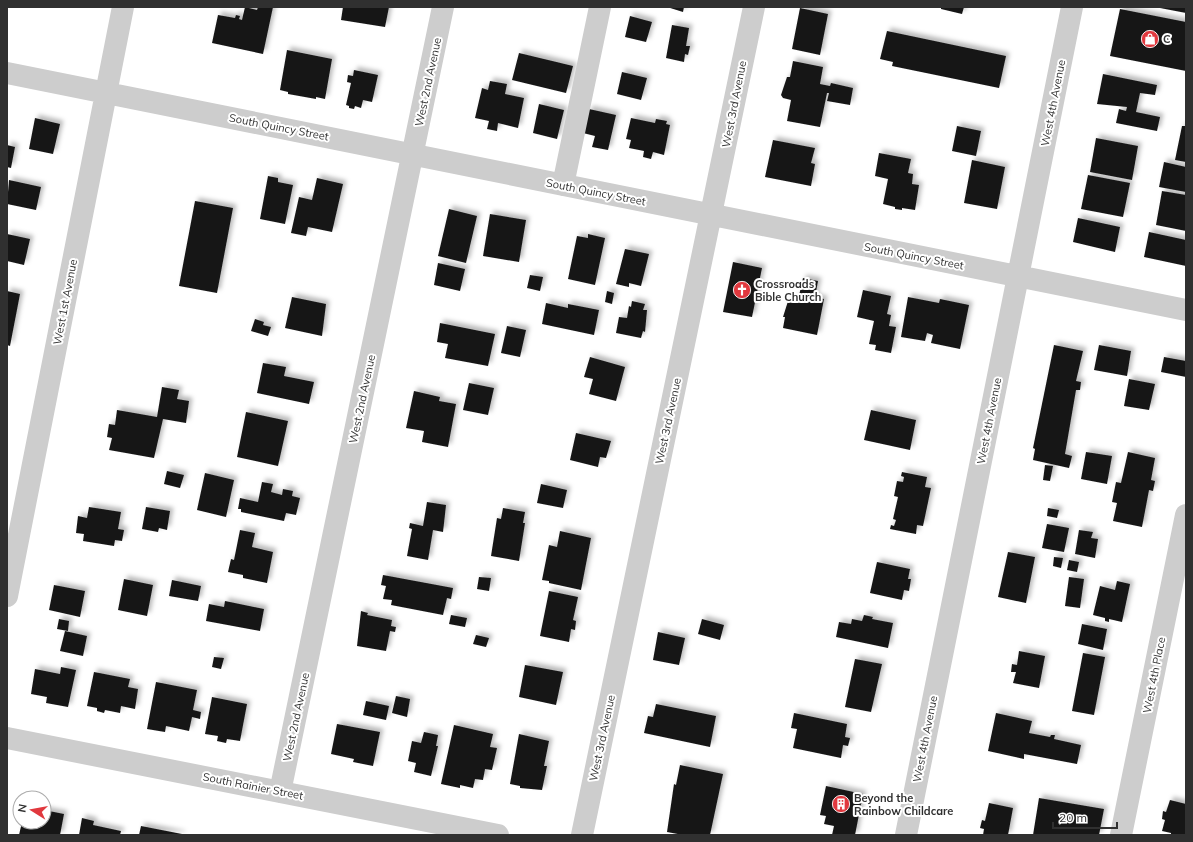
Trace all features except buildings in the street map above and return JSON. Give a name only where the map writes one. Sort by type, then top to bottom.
[{"type":"street","name":"West 1st Avenue","points":[[7,596],[123,7]]},
{"type":"street","name":"West 2nd Avenue","points":[[280,792],[443,7]]},
{"type":"street","points":[[563,185],[600,7]]},
{"type":"street","name":"West 3rd Avenue","points":[[582,835],[754,7]]},
{"type":"street","name":"West 4th Avenue","points":[[906,835],[1072,7]]},
{"type":"street","name":"South Quincy Street","points":[[7,73],[1186,310]]},
{"type":"street","name":"West 4th Place","points":[[1121,835],[1186,515]]},
{"type":"street","name":"South Rainier Street","points":[[7,738],[498,835]]},
{"type":"place","name":"C","points":[[1150,39]]},
{"type":"place","name":"Crossroads Bible Church","points":[[742,290]]},
{"type":"place","name":"Beyond the Rainbow Childcare","points":[[841,804]]}]
